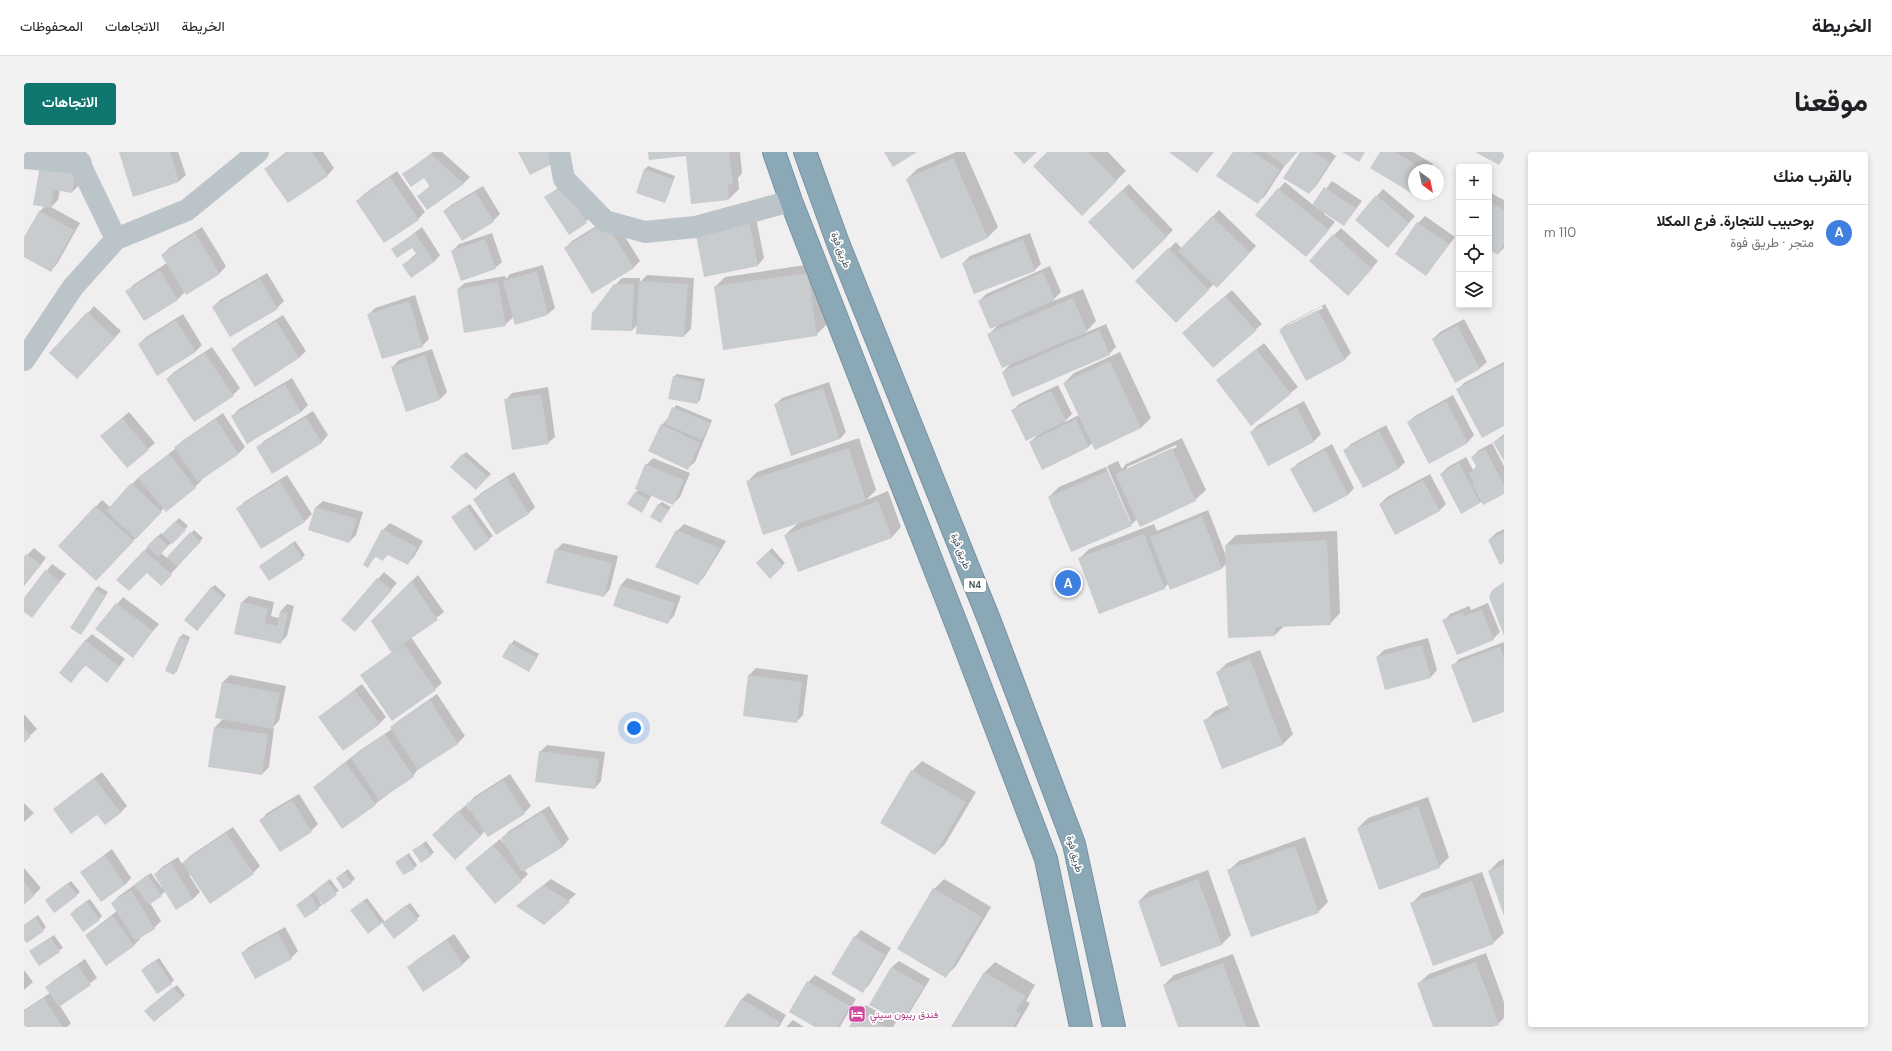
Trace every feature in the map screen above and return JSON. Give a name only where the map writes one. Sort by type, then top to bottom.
[{"type":"highway","points":[[774,152],[791,201],[953,614],[1046,859],[1080,1027]]},
{"type":"highway","name":"طريق فوة","points":[[805,152],[841,251],[992,629],[1074,844],[1114,1027]]},
{"type":"street","points":[[24,360],[73,287],[116,239],[187,210],[258,152]]},
{"type":"street","points":[[559,152],[564,179],[605,221],[645,232],[695,227],[791,201]]},
{"type":"street","points":[[24,158],[78,158],[116,239]]},
{"type":"building","points":[[119,152],[170,152],[179,182],[133,197]]},
{"type":"building","points":[[288,152],[312,152],[328,176],[288,203],[264,169]]},
{"type":"building","points":[[518,152],[553,152],[558,161],[530,175]]},
{"type":"building","points":[[648,152],[729,152],[733,184],[728,185],[729,200],[691,204],[686,156],[649,160]]},
{"type":"building","points":[[884,152],[917,152],[893,167]]},
{"type":"building","points":[[1013,152],[1037,152],[1024,164]]},
{"type":"building","points":[[1047,152],[1088,152],[1117,181],[1082,216],[1033,166]]},
{"type":"building","points":[[1169,152],[1213,152],[1197,173]]},
{"type":"building","points":[[1233,152],[1253,152],[1280,170],[1258,204],[1216,176]]},
{"type":"building","points":[[1266,152],[1297,152],[1285,166]]},
{"type":"building","points":[[1300,152],[1314,152],[1330,163],[1309,194],[1283,178]]},
{"type":"building","points":[[1342,152],[1365,152],[1359,162]]},
{"type":"building","points":[[1380,152],[1395,152],[1415,164],[1408,164],[1408,191],[1370,168]]},
{"type":"building","points":[[1475,152],[1504,152],[1504,157],[1499,165]]},
{"type":"building","points":[[431,154],[464,184],[427,210],[417,196],[430,187],[424,178],[411,187],[402,174]]},
{"type":"building","points":[[953,158],[988,238],[941,259],[906,179]]},
{"type":"building","points":[[40,166],[76,172],[72,193],[54,190],[51,208],[33,205]]},
{"type":"building","points":[[644,169],[673,179],[665,203],[636,193]]},
{"type":"building","points":[[390,177],[419,220],[384,243],[356,201]]},
{"type":"building","points":[[563,185],[587,223],[569,235],[544,197]]},
{"type":"building","points":[[1324,187],[1356,208],[1344,226],[1312,205]]},
{"type":"building","points":[[1278,188],[1329,230],[1306,257],[1255,215]]},
{"type":"building","points":[[1122,190],[1167,237],[1133,270],[1088,222]]},
{"type":"building","points":[[476,192],[494,222],[462,241],[443,211]]},
{"type":"building","points":[[1376,195],[1409,223],[1388,248],[1355,220]]},
{"type":"building","points":[[1492,204],[1504,210],[1504,243],[1498,255],[1492,252]]},
{"type":"building","points":[[39,211],[74,230],[51,272],[24,257],[24,237]]},
{"type":"building","points":[[1212,216],[1250,253],[1217,288],[1178,251]]},
{"type":"building","points":[[749,219],[758,266],[704,277],[695,230]]},
{"type":"building","points":[[605,222],[634,268],[592,294],[564,248]]},
{"type":"building","points":[[1417,222],[1449,244],[1426,276],[1395,254]]},
{"type":"building","points":[[195,233],[220,274],[186,295],[161,255]]},
{"type":"building","points":[[415,233],[434,262],[411,278],[402,265],[417,255],[412,248],[397,258],[391,249]]},
{"type":"building","points":[[1333,234],[1372,269],[1348,296],[1309,261]]},
{"type":"building","points":[[485,239],[496,269],[461,281],[451,251]]},
{"type":"building","points":[[1023,239],[1035,271],[974,294],[962,263]]},
{"type":"building","points":[[1168,248],[1209,290],[1176,323],[1135,281]]},
{"type":"building","points":[[160,270],[178,300],[144,321],[125,291]]},
{"type":"building","points":[[537,271],[548,315],[515,325],[503,281]]},
{"type":"building","points":[[1043,272],[1055,300],[990,329],[978,301]]},
{"type":"building","points":[[808,273],[817,336],[723,350],[714,286]]},
{"type":"building","points":[[260,279],[278,309],[230,337],[212,307]]},
{"type":"building","points":[[639,281],[688,284],[684,337],[636,334]]},
{"type":"building","points":[[498,282],[506,326],[464,333],[457,289]]},
{"type":"building","points":[[614,284],[634,284],[632,331],[591,330],[592,313]]},
{"type":"building","points":[[1225,296],[1256,331],[1213,368],[1182,333]]},
{"type":"building","points":[[1073,298],[1087,332],[1002,368],[987,334]]},
{"type":"building","points":[[409,301],[423,347],[382,359],[367,314]]},
{"type":"building","points":[[1318,310],[1345,360],[1306,381],[1279,330]]},
{"type":"building","points":[[87,312],[115,338],[77,379],[49,353]]},
{"type":"building","points":[[176,320],[196,352],[157,376],[138,344]]},
{"type":"building","points":[[276,321],[299,358],[255,387],[231,349]]},
{"type":"building","points":[[1457,325],[1480,369],[1455,383],[1432,339]]},
{"type":"building","points":[[1099,330],[1110,355],[1012,397],[1002,372]]},
{"type":"building","points":[[1256,349],[1291,394],[1251,426],[1216,380]]},
{"type":"building","points":[[205,353],[234,396],[194,422],[166,379]]},
{"type":"building","points":[[425,355],[440,400],[406,412],[391,367]]},
{"type":"building","points":[[1110,361],[1141,428],[1095,450],[1063,383]]},
{"type":"building","points":[[1504,364],[1504,426],[1482,438],[1456,389]]},
{"type":"building","points":[[673,376],[702,382],[697,404],[668,399]]},
{"type":"building","points":[[285,384],[301,412],[247,444],[231,416]]},
{"type":"building","points":[[823,388],[840,439],[791,456],[774,404]]},
{"type":"building","points":[[1051,391],[1066,421],[1026,441],[1011,410]]},
{"type":"building","points":[[541,394],[549,444],[512,450],[504,399]]},
{"type":"building","points":[[1446,401],[1468,443],[1429,464],[1407,422]]},
{"type":"building","points":[[672,407],[710,423],[702,440],[665,424]]},
{"type":"building","points":[[1297,407],[1314,442],[1268,466],[1250,432]]},
{"type":"building","points":[[306,417],[322,443],[272,474],[256,447]]},
{"type":"building","points":[[122,418],[149,450],[127,468],[100,436]]},
{"type":"building","points":[[216,419],[239,454],[198,482],[174,447]]},
{"type":"building","points":[[1076,419],[1089,447],[1042,470],[1029,442]]},
{"type":"building","points":[[661,424],[700,443],[688,470],[648,451]]},
{"type":"building","points":[[1379,431],[1399,469],[1363,488],[1343,450]]},
{"type":"building","points":[[1504,436],[1504,461],[1493,442]]},
{"type":"building","points":[[849,448],[866,501],[763,535],[746,481]]},
{"type":"building","points":[[1172,448],[1196,501],[1140,527],[1115,474]]},
{"type":"building","points":[[1485,449],[1504,485],[1504,494],[1483,505],[1472,484],[1474,483],[1469,473],[1477,468],[1471,457]]},
{"type":"building","points":[[1325,450],[1348,495],[1314,513],[1290,469]]},
{"type":"building","points":[[169,454],[196,488],[166,512],[138,478]]},
{"type":"building","points":[[462,454],[488,477],[476,490],[450,467]]},
{"type":"building","points":[[1459,463],[1480,503],[1461,514],[1440,474]]},
{"type":"building","points":[[645,464],[684,480],[673,505],[635,489]]},
{"type":"building","points":[[1108,471],[1132,526],[1071,552],[1048,497]]},
{"type":"building","points":[[507,478],[529,514],[496,535],[473,499]]},
{"type":"building","points":[[1423,480],[1440,511],[1395,535],[1379,504]]},
{"type":"building","points":[[280,481],[305,522],[261,549],[236,508]]},
{"type":"building","points":[[131,483],[162,512],[136,539],[106,511]]},
{"type":"building","points":[[635,492],[649,500],[642,513],[627,504]]},
{"type":"building","points":[[878,501],[892,538],[798,572],[784,535]]},
{"type":"building","points":[[658,504],[668,510],[661,523],[650,517]]},
{"type":"building","points":[[95,506],[134,541],[96,581],[58,546]]},
{"type":"building","points":[[466,506],[490,540],[475,551],[451,517]]},
{"type":"building","points":[[315,507],[357,519],[349,543],[308,530]]},
{"type":"building","points":[[1202,516],[1222,569],[1170,590],[1150,537]]},
{"type":"building","points":[[175,521],[186,530],[172,544],[162,534]]},
{"type":"building","points":[[382,529],[417,547],[408,565],[386,554],[383,561],[374,556],[368,568],[363,565]]},
{"type":"building","points":[[676,530],[720,548],[698,585],[655,567]]},
{"type":"building","points":[[190,532],[201,542],[177,566],[167,557]]},
{"type":"building","points":[[1504,532],[1504,562],[1500,565],[1488,540]]},
{"type":"building","points":[[1144,534],[1165,589],[1099,614],[1078,558]]},
{"type":"building","points":[[157,536],[168,546],[158,557],[147,546]]},
{"type":"building","points":[[1327,540],[1331,625],[1275,627],[1275,636],[1228,638],[1225,545]]},
{"type":"building","points":[[292,543],[303,559],[269,581],[259,566]]},
{"type":"building","points":[[555,549],[612,563],[604,597],[546,583]]},
{"type":"building","points":[[144,550],[172,575],[161,586],[147,573],[129,591],[116,580]]},
{"type":"building","points":[[769,551],[783,566],[770,579],[756,563]]},
{"type":"building","points":[[26,554],[41,565],[24,585],[24,557]]},
{"type":"building","points":[[45,570],[60,581],[32,618],[24,612],[24,598]]},
{"type":"building","points":[[377,578],[392,590],[355,632],[341,620]]},
{"type":"building","points":[[411,581],[438,620],[391,652],[371,621]]},
{"type":"building","points":[[1504,582],[1504,636],[1489,597],[1492,590]]},
{"type":"building","points":[[620,585],[675,603],[668,624],[613,606]]},
{"type":"building","points":[[211,587],[224,598],[197,631],[184,620]]},
{"type":"building","points":[[95,589],[106,596],[81,635],[70,628]]},
{"type":"building","points":[[241,602],[268,608],[265,623],[277,626],[280,611],[288,613],[281,644],[234,634]]},
{"type":"building","points":[[116,603],[153,631],[133,658],[95,629]]},
{"type":"building","points":[[1482,610],[1494,640],[1457,655],[1442,620],[1463,612],[1464,616]]},
{"type":"building","points":[[179,637],[188,640],[174,675],[165,671]]},
{"type":"building","points":[[85,640],[119,666],[107,683],[85,665],[71,683],[59,673]]},
{"type":"building","points":[[510,643],[537,658],[529,672],[502,657]]},
{"type":"building","points":[[404,644],[436,690],[392,721],[360,675]]},
{"type":"building","points":[[1422,645],[1431,678],[1385,690],[1376,657]]},
{"type":"building","points":[[1500,647],[1504,659],[1504,712],[1473,723],[1451,665]]},
{"type":"building","points":[[1250,659],[1283,745],[1222,769],[1203,720],[1230,710],[1216,672]]},
{"type":"building","points":[[748,675],[802,682],[797,723],[743,716]]},
{"type":"building","points":[[222,682],[280,693],[273,729],[215,718]]},
{"type":"building","points":[[355,690],[380,724],[343,751],[318,717]]},
{"type":"building","points":[[430,700],[458,744],[418,770],[390,727]]},
{"type":"building","points":[[214,727],[268,734],[262,775],[208,767]]},
{"type":"building","points":[[24,728],[31,736],[24,743]]},
{"type":"building","points":[[385,734],[414,777],[379,800],[351,758]]},
{"type":"building","points":[[539,751],[599,759],[595,789],[535,782]]},
{"type":"building","points":[[346,763],[376,805],[342,829],[313,787]]},
{"type":"building","points":[[911,770],[966,802],[935,855],[880,823]]},
{"type":"building","points":[[94,778],[121,813],[105,825],[97,815],[71,834],[53,809]]},
{"type":"building","points":[[503,780],[525,814],[488,837],[466,804]]},
{"type":"building","points":[[292,800],[312,832],[280,852],[259,820]]},
{"type":"building","points":[[1418,806],[1440,868],[1379,890],[1357,828]]},
{"type":"building","points":[[458,811],[481,836],[455,860],[432,835]]},
{"type":"building","points":[[542,812],[563,847],[522,872],[501,838]]},
{"type":"building","points":[[226,833],[254,874],[210,904],[182,863]]},
{"type":"building","points":[[423,844],[431,856],[421,863],[412,850]]},
{"type":"building","points":[[493,845],[522,881],[495,904],[465,868]]},
{"type":"building","points":[[1295,846],[1319,913],[1251,937],[1227,870]]},
{"type":"building","points":[[105,855],[125,885],[101,902],[80,872]]},
{"type":"building","points":[[406,855],[415,869],[403,875],[395,862]]},
{"type":"building","points":[[171,863],[193,899],[176,910],[154,874]]},
{"type":"building","points":[[1504,865],[1504,916],[1488,871]]},
{"type":"building","points":[[344,872],[352,883],[343,889],[336,878]]},
{"type":"building","points":[[147,875],[162,896],[149,905],[134,885]]},
{"type":"building","points":[[1198,879],[1222,945],[1161,967],[1138,901]]},
{"type":"building","points":[[327,881],[337,895],[323,905],[313,892]]},
{"type":"building","points":[[1472,881],[1494,944],[1433,966],[1410,903]]},
{"type":"building","points":[[24,882],[35,895],[24,905]]},
{"type":"building","points":[[68,883],[77,896],[54,913],[45,900]]},
{"type":"building","points":[[543,885],[570,902],[544,925],[516,906]]},
{"type":"building","points":[[933,888],[982,917],[946,978],[897,949]]},
{"type":"building","points":[[131,890],[155,929],[135,941],[111,903]]},
{"type":"building","points":[[310,895],[319,909],[305,918],[296,905]]},
{"type":"building","points":[[364,900],[381,924],[368,934],[350,910]]},
{"type":"building","points":[[86,901],[100,920],[83,932],[70,914]]},
{"type":"building","points":[[406,905],[418,920],[394,939],[382,923]]},
{"type":"building","points":[[113,916],[134,946],[106,966],[85,935]]},
{"type":"building","points":[[35,917],[44,931],[27,943],[24,940],[24,925]]},
{"type":"building","points":[[278,933],[292,959],[255,979],[241,953]]},
{"type":"building","points":[[854,936],[885,955],[863,993],[831,974]]},
{"type":"building","points":[[51,937],[60,952],[39,966],[29,951]]},
{"type":"building","points":[[447,940],[463,965],[423,992],[407,967]]},
{"type":"building","points":[[156,960],[172,984],[157,994],[141,970]]},
{"type":"building","points":[[1476,962],[1499,1025],[1492,1027],[1433,1027],[1417,983]]},
{"type":"building","points":[[1223,963],[1246,1027],[1178,1027],[1163,985]]},
{"type":"building","points":[[78,965],[91,985],[59,1007],[45,987]]},
{"type":"building","points":[[891,967],[924,986],[902,1023],[869,1005]]},
{"type":"building","points":[[984,972],[1026,996],[1016,1011],[1021,1014],[1013,1027],[951,1027]]},
{"type":"building","points":[[807,981],[850,1006],[838,1027],[815,1027],[789,1012]]},
{"type":"building","points":[[173,987],[183,998],[154,1022],[144,1011]]},
{"type":"building","points":[[44,998],[63,1027],[24,1027],[24,1011]]},
{"type":"building","points":[[741,999],[780,1022],[777,1027],[724,1027]]},
{"type":"building","points":[[859,1011],[886,1027],[849,1027]]},
{"type":"place","name":"بوحبيب للتجارة. فرع المكلا","points":[[1068,583]]},
{"type":"place","name":"فندق ريبون سيتي","points":[[857,1014]]}]
